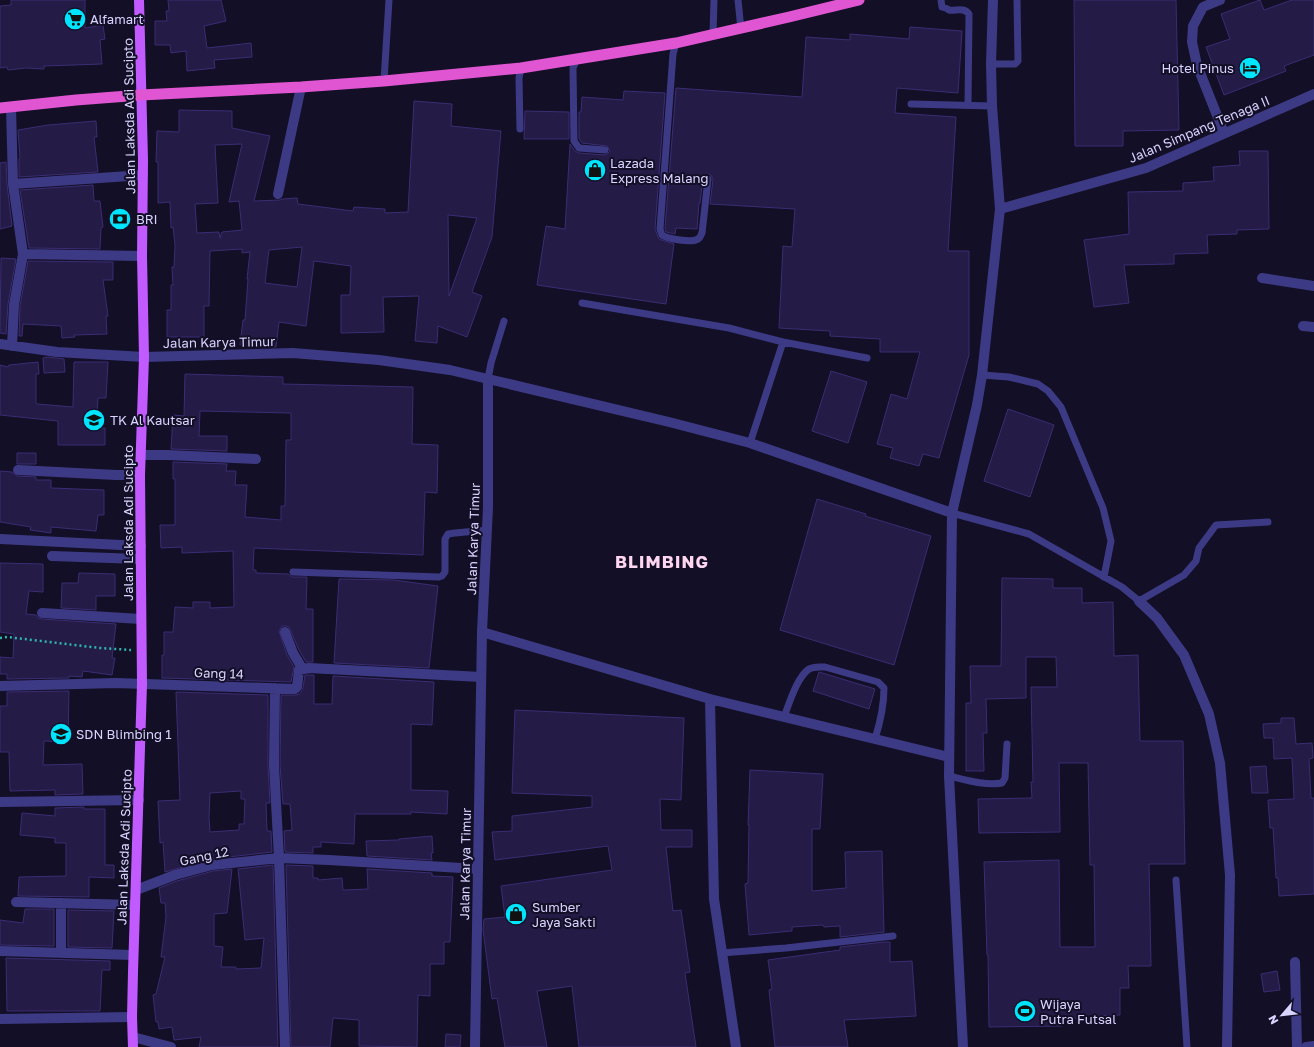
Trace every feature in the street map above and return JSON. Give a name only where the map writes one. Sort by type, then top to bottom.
[{"type":"highway","points":[[6,108],[76,100],[141,95],[301,87],[521,68],[676,43],[741,29],[859,0]]},
{"type":"main road","name":"Jalan Laksda Adi Sucipto","points":[[133,1042],[133,955],[142,684],[140,475],[144,357],[142,256],[143,175],[139,0]]},
{"type":"street","points":[[963,1047],[949,776],[952,513],[977,404],[982,375],[1000,209],[992,106],[991,64],[993,0]]},
{"type":"street","points":[[1220,0],[1203,7],[1193,26],[1192,42],[1197,65],[1224,133]]},
{"type":"street","points":[[278,194],[301,87]]},
{"type":"street","name":"Jalan Simpang Tenaga II","points":[[1000,209],[1146,168],[1314,94]]},
{"type":"street","points":[[6,108],[13,184],[22,254],[14,305],[12,346]]},
{"type":"street","points":[[13,184],[143,175]]},
{"type":"street","points":[[22,254],[142,256]]},
{"type":"street","points":[[1262,278],[1314,286]]},
{"type":"street","points":[[1303,326],[1314,327]]},
{"type":"street","name":"Jalan Karya Timur","points":[[0,344],[57,352],[144,357],[293,353],[379,360],[450,370],[488,379],[489,420],[487,530],[482,632],[475,1047]]},
{"type":"street","points":[[488,379],[750,443],[952,513]]},
{"type":"street","points":[[141,455],[256,459]]},
{"type":"street","points":[[18,470],[140,475]]},
{"type":"street","points":[[0,539],[141,546]]},
{"type":"street","points":[[52,556],[140,559]]},
{"type":"street","points":[[1139,601],[1157,618],[1184,655],[1209,714],[1220,763],[1230,875],[1227,1047]]},
{"type":"street","points":[[42,613],[141,619]]},
{"type":"street","points":[[285,632],[293,652],[302,668],[482,677]]},
{"type":"street","points":[[482,632],[710,699],[949,757]]},
{"type":"street","name":"Gang 14","points":[[0,686],[116,683],[295,689],[297,687],[299,670],[302,668]]},
{"type":"street","points":[[275,688],[274,765],[279,858],[285,1047]]},
{"type":"street","points":[[710,699],[714,899],[736,1047]]},
{"type":"street","points":[[0,802],[139,800]]},
{"type":"street","name":"Gang 12","points":[[136,890],[175,875],[212,865],[279,858],[478,869]]},
{"type":"street","points":[[16,902],[135,905]]},
{"type":"street","points":[[61,903],[61,953]]},
{"type":"street","points":[[0,950],[133,955]]},
{"type":"street","points":[[1295,962],[1297,1047]]},
{"type":"street","points":[[0,1019],[132,1017]]},
{"type":"street","points":[[133,1042],[171,1047]]},
{"type":"street","points":[[1306,1047],[1314,1046]]},
{"type":"lane","points":[[384,81],[389,0]]},
{"type":"lane","points":[[713,34],[714,0]]},
{"type":"lane","points":[[738,0],[741,29]]},
{"type":"lane","points":[[941,0],[942,6],[949,10],[963,10],[967,11],[969,14],[968,104]]},
{"type":"lane","points":[[991,64],[1015,64],[1018,61],[1017,0]]},
{"type":"lane","points":[[676,43],[661,214],[660,230],[662,235],[666,238],[691,240],[698,239],[702,233],[708,180]]},
{"type":"lane","points":[[577,59],[574,68],[574,141],[579,148],[605,150]]},
{"type":"lane","points":[[520,129],[519,78],[521,68]]},
{"type":"lane","points":[[911,104],[968,104],[992,106]]},
{"type":"lane","points":[[582,303],[729,328],[783,342],[867,358]]},
{"type":"lane","points":[[488,379],[491,363],[504,321]]},
{"type":"lane","points":[[750,443],[783,342]]},
{"type":"lane","points":[[982,375],[1008,377],[1038,384],[1048,391],[1061,407],[1103,508],[1111,541],[1104,577]]},
{"type":"lane","points":[[952,513],[1029,534],[1122,587],[1139,601],[1184,575],[1196,561],[1199,548],[1216,525],[1268,522]]},
{"type":"lane","points":[[293,572],[439,577],[445,572],[445,539],[448,534],[487,530]]},
{"type":"lane","points":[[784,717],[802,676],[810,669],[825,667],[878,682],[884,688],[883,706],[875,739]]},
{"type":"lane","points":[[949,776],[975,782],[1002,783],[1005,778],[1007,744]]},
{"type":"lane","points":[[1176,880],[1187,1047]]},
{"type":"lane","points":[[721,952],[786,948],[893,936]]},
{"type":"path","points":[[0,638],[7,637],[100,648],[141,651]]},
{"type":"building","points":[[11,0],[85,0],[85,28],[103,25],[105,39],[100,40],[102,64],[44,66],[44,69],[26,68],[8,70],[7,67],[0,68],[0,6],[11,5]]},
{"type":"building","points":[[168,0],[221,0],[226,21],[204,26],[207,48],[251,43],[252,57],[214,60],[215,68],[187,71],[186,51],[171,53],[170,45],[155,45],[155,21],[167,21],[166,11],[169,11]]},
{"type":"building","points":[[1074,0],[1176,0],[1179,130],[1123,131],[1123,146],[1075,146]]},
{"type":"building","points":[[1260,0],[1264,10],[1292,0],[1314,0],[1314,55],[1284,66],[1286,71],[1224,95],[1206,47],[1230,39],[1221,14]]},
{"type":"building","points":[[910,27],[962,31],[958,93],[897,88],[895,113],[956,117],[948,251],[969,251],[969,355],[939,458],[923,454],[919,466],[890,458],[893,448],[877,444],[891,394],[907,399],[920,352],[880,352],[880,339],[830,336],[830,331],[779,328],[783,246],[792,247],[795,209],[710,204],[713,179],[711,175],[708,174],[703,178],[697,229],[676,228],[675,234],[666,232],[665,228],[676,88],[802,97],[806,37],[850,40],[850,34],[909,39]]},
{"type":"building","points":[[624,91],[665,93],[655,229],[659,239],[674,244],[666,304],[537,285],[546,226],[565,229],[570,144],[575,151],[579,153],[605,155],[610,151],[607,146],[582,143],[579,139],[579,112],[581,112],[582,97],[623,100]]},
{"type":"building","points":[[414,101],[452,104],[451,126],[501,131],[492,237],[472,292],[482,296],[467,337],[438,326],[437,343],[415,341],[419,296],[383,297],[384,332],[341,333],[341,295],[350,295],[351,266],[314,261],[306,326],[279,322],[276,347],[240,345],[243,320],[245,320],[250,252],[242,253],[242,249],[210,251],[209,306],[204,306],[204,337],[167,337],[167,310],[171,310],[171,285],[173,285],[172,267],[174,267],[175,245],[173,227],[171,228],[170,202],[158,203],[158,162],[156,162],[157,131],[179,132],[179,110],[232,111],[232,128],[270,136],[254,201],[297,198],[298,204],[353,211],[354,207],[385,209],[385,213],[408,212]],"holes":[[[242,144],[229,202],[239,201],[242,230],[222,232],[220,238],[219,232],[197,233],[195,204],[218,203],[215,145]],[[448,215],[477,218],[449,296]],[[302,247],[297,287],[265,283],[269,250]]]},
{"type":"building","points":[[525,111],[569,112],[569,139],[524,139]]},
{"type":"building","points":[[96,121],[97,137],[94,137],[98,172],[19,177],[20,158],[18,130],[48,125]]},
{"type":"building","points":[[1239,151],[1268,151],[1269,229],[1237,230],[1237,234],[1207,235],[1208,253],[1174,254],[1174,264],[1124,265],[1129,303],[1094,307],[1084,240],[1129,234],[1128,192],[1183,191],[1183,183],[1214,181],[1213,167],[1240,165]]},
{"type":"building","points":[[6,162],[12,226],[0,229],[0,163]]},
{"type":"building","points":[[93,185],[94,201],[100,201],[103,227],[101,228],[100,249],[29,248],[20,190]]},
{"type":"building","points":[[1,258],[16,259],[8,304],[6,334],[0,333]]},
{"type":"building","points":[[28,261],[113,262],[113,280],[103,280],[108,316],[106,316],[107,334],[74,335],[75,337],[62,338],[61,326],[23,324],[22,336],[19,336],[20,306]]},
{"type":"building","points":[[48,357],[64,359],[65,372],[44,373],[43,358]]},
{"type":"building","points":[[38,362],[39,374],[36,374],[36,403],[73,407],[74,362],[108,362],[106,398],[98,398],[96,428],[105,428],[105,445],[58,445],[58,421],[0,415],[0,365],[8,367],[9,365]]},
{"type":"building","points":[[831,371],[867,382],[848,443],[812,431]]},
{"type":"building","points":[[185,374],[283,377],[283,384],[413,387],[412,444],[438,445],[437,493],[425,492],[423,555],[254,548],[253,570],[256,570],[256,573],[288,574],[292,577],[307,577],[306,609],[313,609],[313,662],[306,662],[289,627],[282,626],[279,631],[287,655],[294,667],[291,682],[162,678],[164,632],[173,632],[175,607],[193,608],[193,602],[210,602],[210,608],[234,607],[233,551],[182,553],[182,547],[161,548],[160,525],[175,525],[175,479],[173,479],[173,462],[227,464],[226,471],[236,471],[235,485],[247,485],[245,517],[281,520],[281,506],[285,506],[286,440],[291,440],[291,413],[200,411],[199,436],[227,436],[227,451],[171,449],[173,415],[184,416]]},
{"type":"building","points":[[1008,409],[1054,425],[1030,497],[984,481]]},
{"type":"building","points":[[17,453],[36,453],[36,464],[17,464]]},
{"type":"building","points":[[0,471],[12,472],[17,476],[36,477],[36,480],[51,480],[51,488],[104,490],[104,515],[98,515],[96,531],[51,527],[51,533],[30,530],[31,527],[0,522]]},
{"type":"building","points":[[817,499],[866,514],[865,516],[931,536],[894,665],[780,630]]},
{"type":"building","points":[[0,563],[43,564],[43,592],[29,591],[26,614],[36,615],[38,618],[42,619],[116,624],[112,658],[115,658],[112,675],[83,671],[82,677],[69,676],[69,678],[7,679],[7,674],[0,674],[0,657],[13,658],[14,634],[0,632]]},
{"type":"building","points":[[79,573],[115,574],[115,596],[96,596],[96,610],[61,608],[62,583],[78,583]]},
{"type":"building","points":[[1002,578],[1053,579],[1053,588],[1082,588],[1082,603],[1113,602],[1114,656],[1138,655],[1140,741],[1183,741],[1185,864],[1149,864],[1151,966],[1128,966],[1129,988],[1120,988],[1120,1015],[1062,1019],[1062,1026],[989,1027],[984,862],[1059,860],[1060,947],[1095,947],[1094,865],[1090,865],[1088,763],[1059,763],[1060,832],[979,833],[978,799],[1032,798],[1031,687],[1057,687],[1056,657],[1026,657],[1026,698],[986,699],[987,733],[983,733],[984,771],[966,771],[966,703],[971,703],[970,666],[1001,666]]},
{"type":"building","points":[[339,579],[394,580],[438,586],[429,668],[334,663]]},
{"type":"building","points":[[819,672],[875,689],[869,709],[813,691]]},
{"type":"building","points":[[305,675],[314,675],[314,704],[332,704],[333,676],[434,682],[432,725],[411,724],[411,790],[448,791],[447,814],[411,812],[411,814],[355,814],[354,844],[321,842],[321,847],[313,847],[313,853],[285,852],[284,831],[292,830],[290,804],[283,804],[280,765],[281,695],[300,694],[303,688]]},
{"type":"building","points":[[69,691],[68,742],[44,741],[43,765],[82,764],[83,794],[55,795],[55,790],[10,791],[9,752],[0,752],[0,706],[7,706],[7,692]]},
{"type":"building","points":[[176,692],[268,695],[268,765],[270,803],[266,803],[267,831],[271,831],[272,852],[211,859],[165,872],[163,842],[160,843],[158,801],[180,800]],"holes":[[[241,791],[241,799],[245,799],[244,824],[239,824],[239,830],[210,832],[210,793]]]},
{"type":"building","points":[[515,710],[684,718],[681,800],[660,799],[661,830],[692,830],[692,847],[666,847],[673,911],[681,910],[690,972],[685,973],[696,1047],[579,1047],[572,986],[537,991],[547,1047],[505,1047],[497,998],[492,999],[483,930],[484,919],[505,917],[501,886],[612,870],[608,846],[495,860],[492,832],[512,831],[512,816],[592,807],[592,796],[512,793]]},
{"type":"building","points":[[1281,718],[1294,718],[1296,744],[1312,743],[1313,758],[1309,759],[1311,798],[1314,798],[1314,894],[1279,896],[1278,878],[1276,878],[1273,828],[1270,828],[1268,800],[1294,799],[1292,758],[1274,759],[1273,738],[1264,738],[1263,724],[1281,723]]},
{"type":"building","points":[[1266,766],[1268,793],[1252,793],[1250,767]]},
{"type":"building","points":[[750,770],[823,774],[820,829],[812,829],[812,891],[846,888],[845,852],[882,851],[884,932],[840,937],[840,926],[824,927],[823,925],[792,927],[792,931],[749,935],[745,884],[748,883]]},
{"type":"building","points":[[84,807],[84,809],[105,809],[105,865],[114,865],[114,878],[89,877],[89,897],[18,896],[19,877],[66,876],[66,843],[55,843],[55,838],[20,835],[22,813],[55,816],[55,808]]},
{"type":"building","points":[[432,836],[432,860],[367,856],[366,841],[399,840]]},
{"type":"building","points":[[273,865],[278,1047],[199,1047],[201,1037],[174,1040],[172,1027],[159,1029],[158,1022],[156,1022],[153,995],[156,994],[165,957],[161,957],[166,917],[165,903],[161,903],[159,888],[177,881],[213,871],[232,869],[227,913],[214,914],[214,946],[223,947],[221,967],[236,967],[236,969],[261,968],[264,938],[245,940],[238,869]]},
{"type":"building","points":[[286,865],[313,866],[313,878],[318,878],[318,880],[342,878],[343,890],[368,889],[367,869],[432,873],[432,876],[453,877],[450,942],[444,942],[444,964],[430,964],[430,996],[418,995],[417,1047],[359,1046],[359,1020],[333,1018],[330,1047],[291,1047]]},
{"type":"building","points":[[25,909],[54,909],[54,946],[0,945],[0,920],[23,923]]},
{"type":"building","points":[[68,910],[114,911],[112,948],[68,947]]},
{"type":"building","points":[[890,942],[890,962],[912,961],[916,1016],[844,1020],[848,1047],[775,1047],[769,990],[772,989],[768,960],[840,950],[840,947]]},
{"type":"building","points":[[6,958],[110,961],[110,970],[102,970],[100,1011],[7,1011]]},
{"type":"building","points":[[1277,971],[1280,990],[1264,992],[1261,974]]},
{"type":"building","points":[[446,1034],[461,1035],[460,1047],[445,1047]]},
{"type":"place","name":"Alfamart","points":[[75,19]]},
{"type":"place","name":"Hotel Pinus","points":[[1250,68]]},
{"type":"place","name":"Lazada Express Malang","points":[[595,170]]},
{"type":"place","name":"BRI","points":[[120,219]]},
{"type":"place","name":"TK Al Kautsar","points":[[94,420]]},
{"type":"place","name":"SDN Blimbing 1","points":[[61,734]]},
{"type":"place","name":"Sumber Jaya Sakti","points":[[516,914]]},
{"type":"place","name":"Wijaya Putra Futsal","points":[[1025,1011]]},
{"type":"district","name":"BLIMBING","points":[[662,562]]}]
